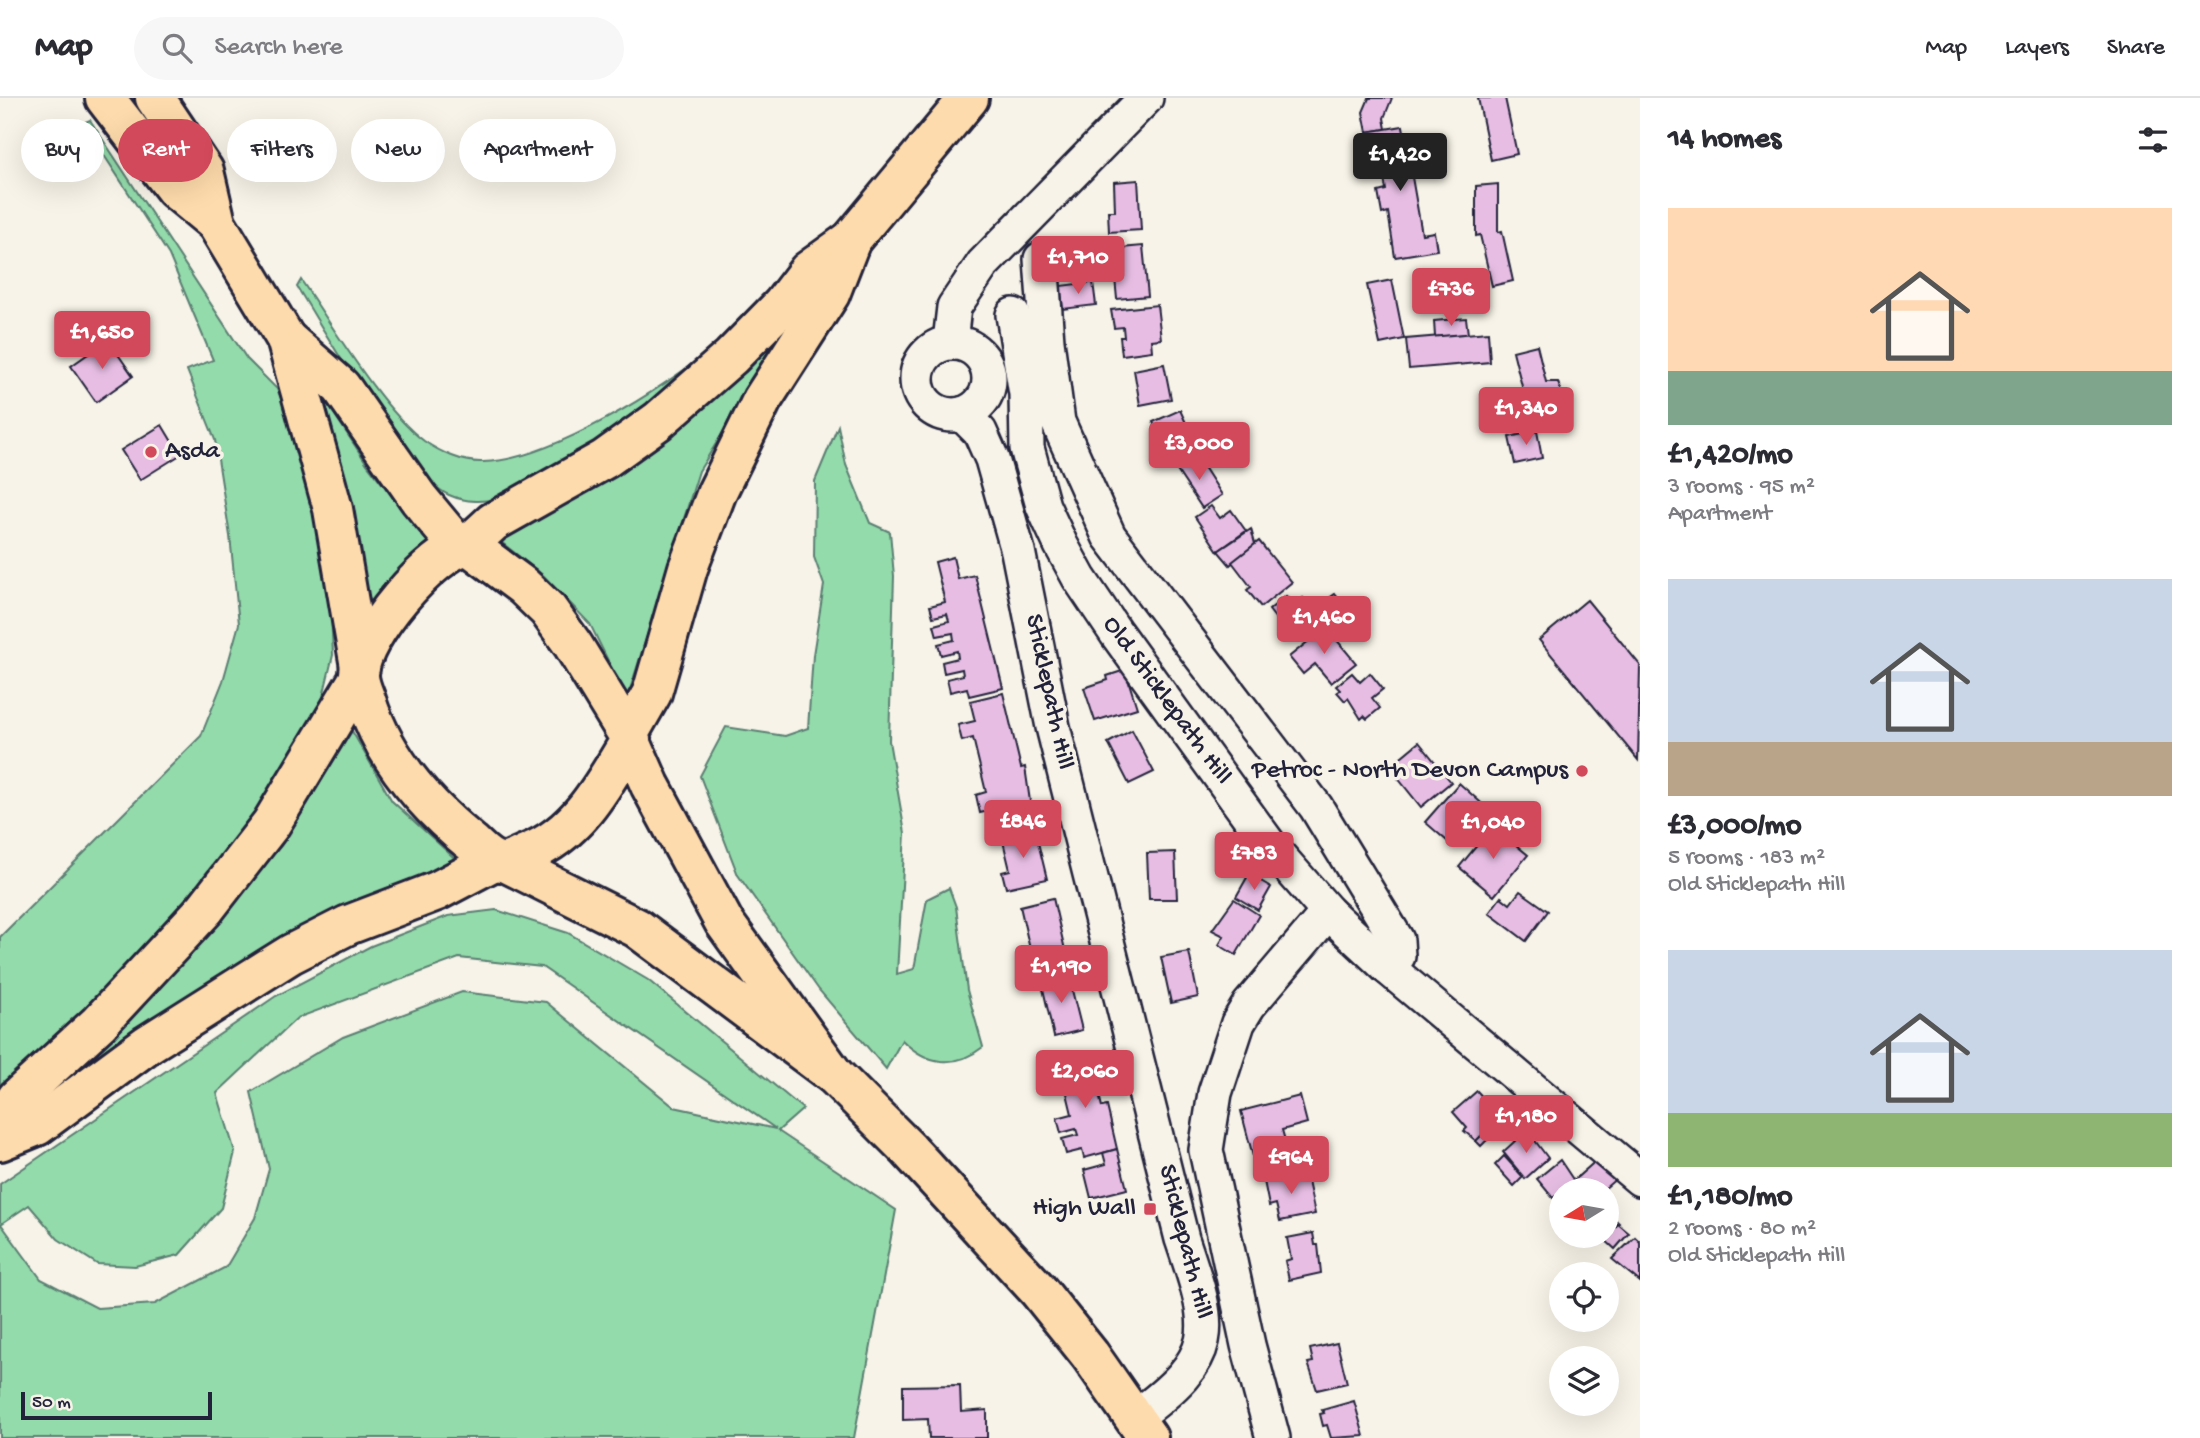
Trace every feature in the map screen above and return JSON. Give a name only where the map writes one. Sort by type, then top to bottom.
[{"type":"main road","points":[[105,98],[175,190],[215,223]]},
{"type":"main road","points":[[155,98],[204,172],[215,223],[286,340],[333,509],[359,673],[376,732],[421,797],[453,828],[499,862],[637,928],[834,1075],[909,1150],[1038,1290],[1090,1355],[1141,1428]]},
{"type":"main road","points":[[0,1122],[17,1098],[107,1014],[205,909],[271,824],[359,673],[387,613],[427,569],[463,546],[493,522],[605,459],[657,421],[731,357],[782,305],[808,271],[851,240],[969,98]]},
{"type":"main road","points":[[0,1141],[37,1126],[148,1044],[291,954],[348,925],[437,891],[499,862],[551,844],[584,812],[652,694],[688,568],[717,492],[762,400],[830,294],[851,240]]},
{"type":"main road","points":[[286,340],[341,387],[419,499],[463,546],[523,586],[548,610],[629,738],[724,922],[834,1075]]},
{"type":"street","points":[[950,342],[954,307],[983,264],[1146,98]]},
{"type":"street","points":[[1041,259],[1047,341],[1058,422],[1109,536],[1316,807],[1397,940],[1398,956],[1388,968]]},
{"type":"street","name":"Old Sticklepath Hill","points":[[1013,315],[1026,394],[1027,449],[1033,477],[1043,506],[1067,556],[1116,634],[1263,835],[1328,912],[1388,968],[1640,1179]]},
{"type":"street","points":[[950,342],[969,347],[979,354],[989,374],[985,396],[974,409],[961,414],[937,412],[925,402],[919,391],[918,371],[922,361],[930,352],[950,342]]},
{"type":"street","name":"Sticklepath Hill","points":[[961,414],[980,432],[992,459],[1018,551],[1053,727],[1182,1239],[1202,1298],[1205,1339],[1200,1350],[1141,1428]]},
{"type":"street","points":[[1273,1438],[1248,1345],[1206,1150],[1215,1093],[1238,1023],[1249,1005],[1328,912]]},
{"type":"green space","points":[[104,141],[118,163],[118,177],[104,155]]},
{"type":"green space","points":[[121,182],[131,182],[247,359],[277,389],[300,442],[330,590],[333,655],[322,701],[314,719],[246,829],[147,943],[0,1096],[0,937],[201,736],[223,681],[239,624],[230,536],[215,440],[187,370],[213,360],[169,255]]},
{"type":"green space","points":[[301,280],[358,366],[391,409],[424,441],[468,461],[510,458],[540,450],[572,436],[636,402],[714,347],[625,431],[502,498],[469,501],[449,495],[432,483],[412,462],[368,401],[297,287]]},
{"type":"green space","points":[[790,325],[699,471],[627,699],[590,624],[544,576],[496,538]]},
{"type":"green space","points":[[321,394],[367,464],[430,545],[396,574],[360,619]]},
{"type":"green space","points":[[838,426],[846,465],[870,523],[890,532],[894,576],[889,741],[905,833],[897,974],[914,969],[927,899],[949,888],[956,907],[967,990],[983,1047],[962,1059],[952,1061],[921,1055],[902,1040],[886,1069],[819,990],[738,875],[700,776],[726,727],[785,736],[808,728],[813,655],[824,585],[814,557],[815,481]]},
{"type":"green space","points":[[352,731],[392,801],[462,865],[29,1113],[281,846]]},
{"type":"green space","points":[[496,910],[568,933],[648,980],[803,1109],[778,1131],[896,1210],[854,1438],[0,1438],[0,1184],[276,996],[371,946],[448,916]],"holes":[[[459,958],[542,967],[776,1129],[674,1107],[546,1002],[462,992],[343,1037],[251,1092],[269,1169],[255,1218],[226,1267],[155,1304],[97,1308],[41,1279],[1,1224],[29,1205],[58,1239],[97,1264],[135,1266],[179,1255],[221,1208],[235,1152],[217,1093],[297,1018]]]},
{"type":"building","points":[[1369,98],[1392,98],[1384,118],[1386,129],[1367,132],[1363,112]]},
{"type":"building","points":[[1478,98],[1505,98],[1517,154],[1491,160]]},
{"type":"building","points":[[1403,126],[1422,234],[1434,232],[1437,250],[1395,257],[1388,212],[1382,214],[1378,192],[1386,190],[1380,153],[1371,155],[1367,132]]},
{"type":"building","points":[[1138,180],[1141,230],[1109,232],[1108,211],[1115,211],[1114,182]]},
{"type":"building","points":[[1498,184],[1498,232],[1502,231],[1513,281],[1492,286],[1480,235],[1476,236],[1476,186]]},
{"type":"building","points":[[1143,246],[1148,296],[1117,299],[1115,278],[1123,277],[1121,248]]},
{"type":"building","points":[[1392,280],[1404,339],[1380,344],[1367,285]]},
{"type":"building","points":[[1093,282],[1096,305],[1063,309],[1060,286]]},
{"type":"building","points":[[1157,305],[1161,339],[1151,340],[1152,351],[1122,355],[1120,337],[1124,337],[1123,327],[1114,328],[1111,310]]},
{"type":"building","points":[[1466,318],[1468,334],[1435,337],[1434,321]]},
{"type":"building","points":[[1488,332],[1490,362],[1409,369],[1406,339]]},
{"type":"building","points":[[108,340],[133,376],[96,402],[71,366]]},
{"type":"building","points":[[1537,345],[1546,382],[1558,382],[1562,396],[1556,398],[1561,419],[1532,426],[1513,351]]},
{"type":"building","points":[[1164,364],[1171,399],[1140,405],[1134,370]]},
{"type":"building","points":[[1180,410],[1198,449],[1171,461],[1153,422]]},
{"type":"building","name":"Asda","points":[[162,425],[180,455],[140,480],[121,450]]},
{"type":"building","points":[[1537,431],[1542,458],[1515,464],[1509,437]]},
{"type":"building","points":[[1197,456],[1222,495],[1202,508],[1176,469]]},
{"type":"building","points":[[1211,506],[1220,518],[1231,510],[1246,531],[1218,551],[1195,517]]},
{"type":"building","points":[[1251,529],[1255,544],[1230,565],[1218,551]]},
{"type":"building","points":[[1259,541],[1292,582],[1261,607],[1247,590],[1251,587],[1232,562]]},
{"type":"building","points":[[953,557],[958,579],[975,575],[1003,688],[969,696],[967,688],[950,692],[947,679],[963,675],[962,669],[944,673],[942,662],[958,658],[957,651],[941,655],[938,644],[954,640],[953,633],[937,636],[934,625],[949,621],[947,614],[933,617],[930,606],[945,602],[935,562]]},
{"type":"building","points":[[1335,594],[1346,608],[1325,626],[1313,610]]},
{"type":"building","points":[[1286,596],[1294,605],[1303,598],[1316,615],[1308,621],[1312,626],[1293,641],[1269,610]]},
{"type":"building","points":[[1587,600],[1640,665],[1638,760],[1539,640]]},
{"type":"building","points":[[1326,627],[1356,663],[1331,683],[1315,664],[1303,674],[1289,657]]},
{"type":"building","points":[[1125,670],[1137,708],[1095,721],[1084,688],[1108,680],[1107,676]]},
{"type":"building","points":[[1352,673],[1360,682],[1370,673],[1383,689],[1372,698],[1380,708],[1367,719],[1364,716],[1361,719],[1348,698],[1345,701],[1337,692],[1340,690],[1336,686]]},
{"type":"building","points":[[1003,693],[1021,768],[1025,767],[1032,815],[996,820],[993,810],[980,813],[976,795],[986,792],[973,738],[962,741],[958,725],[975,721],[970,701]]},
{"type":"building","points":[[1132,730],[1154,772],[1129,784],[1108,743]]},
{"type":"building","points":[[1419,742],[1451,782],[1421,807],[1389,767]]},
{"type":"building","points":[[1459,783],[1488,809],[1454,847],[1425,822]]},
{"type":"building","points":[[1493,826],[1528,855],[1494,896],[1459,867]]},
{"type":"building","points":[[1035,830],[1047,879],[1006,888],[1002,872],[1010,870],[1002,837]]},
{"type":"building","points":[[1175,852],[1177,899],[1149,899],[1147,853]]},
{"type":"building","points":[[1249,874],[1271,887],[1258,910],[1236,897]]},
{"type":"building","points":[[1520,891],[1548,911],[1526,941],[1489,913],[1501,897],[1510,904]]},
{"type":"building","points":[[1053,898],[1065,950],[1032,958],[1020,906]]},
{"type":"building","points":[[1234,899],[1259,915],[1236,955],[1219,945],[1224,936],[1212,930]]},
{"type":"building","points":[[1189,952],[1198,997],[1171,1003],[1161,957]]},
{"type":"building","points":[[1068,974],[1082,1030],[1054,1037],[1041,980]]},
{"type":"building","points":[[1089,1053],[1102,1107],[1107,1106],[1117,1149],[1084,1158],[1082,1150],[1066,1154],[1062,1139],[1078,1135],[1076,1129],[1061,1133],[1057,1118],[1072,1114],[1059,1060]]},
{"type":"building","points":[[1477,1091],[1501,1117],[1476,1141],[1464,1131],[1467,1128],[1453,1112]]},
{"type":"building","points":[[1300,1096],[1307,1123],[1282,1130],[1288,1151],[1254,1160],[1241,1111]]},
{"type":"building","points":[[1488,1129],[1493,1134],[1481,1146],[1476,1141]]},
{"type":"building","points":[[1527,1130],[1548,1158],[1525,1179],[1503,1152]]},
{"type":"building","points":[[1117,1149],[1127,1189],[1091,1198],[1084,1170],[1106,1164],[1103,1153]]},
{"type":"building","points":[[1504,1156],[1523,1177],[1514,1186],[1495,1165]]},
{"type":"building","points":[[1599,1158],[1617,1178],[1576,1178]]},
{"type":"building","points":[[1560,1160],[1572,1178],[1549,1178],[1549,1193],[1537,1179]]},
{"type":"building","points":[[1306,1172],[1315,1214],[1280,1221],[1276,1204],[1269,1206],[1264,1181]]},
{"type":"building","points":[[1619,1225],[1629,1233],[1619,1244]]},
{"type":"building","points":[[1313,1233],[1315,1245],[1318,1245],[1321,1273],[1289,1280],[1285,1261],[1291,1259],[1287,1238]]},
{"type":"building","points":[[1635,1237],[1640,1242],[1640,1282],[1619,1262],[1612,1259]]},
{"type":"building","points":[[1337,1343],[1347,1383],[1317,1390],[1308,1363],[1313,1362],[1310,1349]]},
{"type":"building","points":[[960,1385],[961,1412],[987,1410],[987,1438],[929,1438],[928,1419],[903,1420],[903,1386]]},
{"type":"building","points":[[1354,1401],[1364,1436],[1331,1438],[1327,1425],[1323,1426],[1320,1414],[1324,1413],[1322,1410]]},
{"type":"place","name":"Asda","points":[[151,452]]},
{"type":"place","name":"Petroc - North Devon Campus","points":[[1582,771]]},
{"type":"place","name":"High Wall","points":[[1150,1209]]}]
